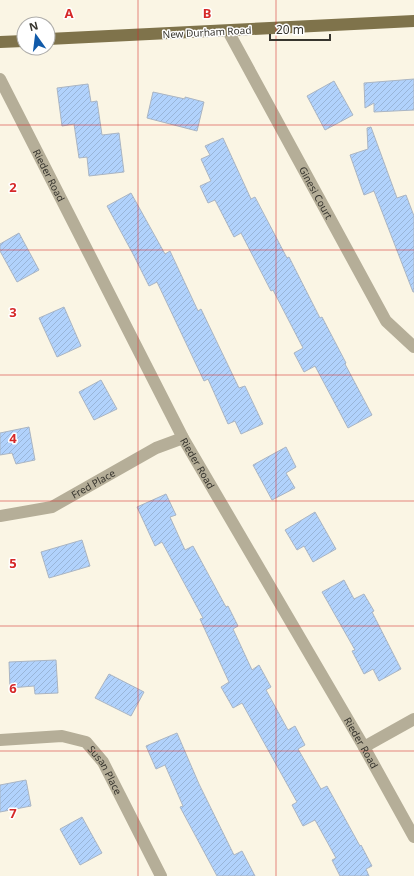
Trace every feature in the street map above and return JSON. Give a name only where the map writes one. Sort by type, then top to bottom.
[{"type":"main road","name":"New Durham Road","points":[[56,39],[414,21]]},
{"type":"main road","points":[[0,42],[16,41]]},
{"type":"street","name":"Ginesi Court","points":[[228,31],[386,322],[414,347]]},
{"type":"street","name":"Rieder Road","points":[[0,79],[183,438],[364,747],[414,837]]},
{"type":"street","name":"Fred Place","points":[[0,516],[52,507],[156,448],[183,438]]},
{"type":"street","points":[[364,747],[414,720]]},
{"type":"street","name":"Susan Place","points":[[0,740],[62,736],[86,742],[103,762],[161,876]]},
{"type":"building","points":[[414,79],[414,110],[374,112],[374,103],[365,108],[364,83]]},
{"type":"building","points":[[334,81],[353,115],[325,130],[307,96]]},
{"type":"building","points":[[88,84],[91,102],[97,101],[102,135],[119,133],[124,172],[89,176],[87,157],[79,158],[74,124],[62,126],[57,88]]},
{"type":"building","points":[[153,92],[185,99],[185,97],[204,102],[197,131],[147,118]]},
{"type":"building","points":[[371,127],[397,198],[406,195],[414,216],[414,292],[374,191],[364,195],[350,155],[368,149],[367,128]]},
{"type":"building","points":[[223,138],[251,199],[255,197],[287,258],[289,257],[320,318],[322,317],[372,415],[348,428],[315,366],[304,372],[294,353],[303,348],[241,233],[234,237],[215,200],[208,203],[200,186],[211,181],[201,159],[210,155],[205,146]]},
{"type":"building","points":[[131,193],[165,254],[170,251],[198,311],[201,309],[239,388],[245,386],[263,424],[241,434],[235,421],[228,424],[208,379],[204,381],[157,282],[149,286],[107,206]]},
{"type":"building","points":[[19,233],[39,270],[17,282],[0,251],[0,244]]},
{"type":"building","points":[[64,307],[81,346],[57,357],[39,318]]},
{"type":"building","points":[[101,380],[117,409],[94,420],[79,392]]},
{"type":"building","points":[[29,427],[35,460],[16,464],[12,453],[0,455],[0,433]]},
{"type":"building","points":[[286,447],[296,467],[286,473],[295,488],[272,500],[253,465]]},
{"type":"building","points":[[166,494],[176,515],[170,517],[185,550],[193,546],[226,607],[228,606],[238,626],[233,629],[252,670],[259,665],[271,687],[266,690],[288,730],[295,726],[305,745],[298,749],[321,789],[327,786],[360,846],[361,845],[372,866],[366,869],[369,876],[340,876],[332,860],[336,858],[315,820],[303,826],[292,805],[297,802],[242,703],[233,708],[221,687],[229,682],[200,619],[203,618],[162,542],[155,546],[137,507]]},
{"type":"building","points":[[315,512],[336,549],[313,562],[304,546],[297,550],[285,530]]},
{"type":"building","points":[[82,540],[90,566],[49,578],[41,552]]},
{"type":"building","points":[[344,580],[354,599],[364,594],[374,611],[372,612],[401,669],[379,681],[373,669],[364,674],[352,651],[355,650],[322,592]]},
{"type":"building","points":[[56,660],[58,693],[35,694],[34,686],[10,688],[9,662]]},
{"type":"building","points":[[109,674],[144,692],[131,716],[95,698]]},
{"type":"building","points":[[177,733],[199,784],[234,855],[242,851],[255,876],[217,876],[180,807],[183,806],[165,765],[156,769],[146,746]]},
{"type":"building","points":[[26,780],[31,806],[0,812],[0,785]]},
{"type":"building","points":[[82,817],[102,853],[80,865],[60,829]]}]
